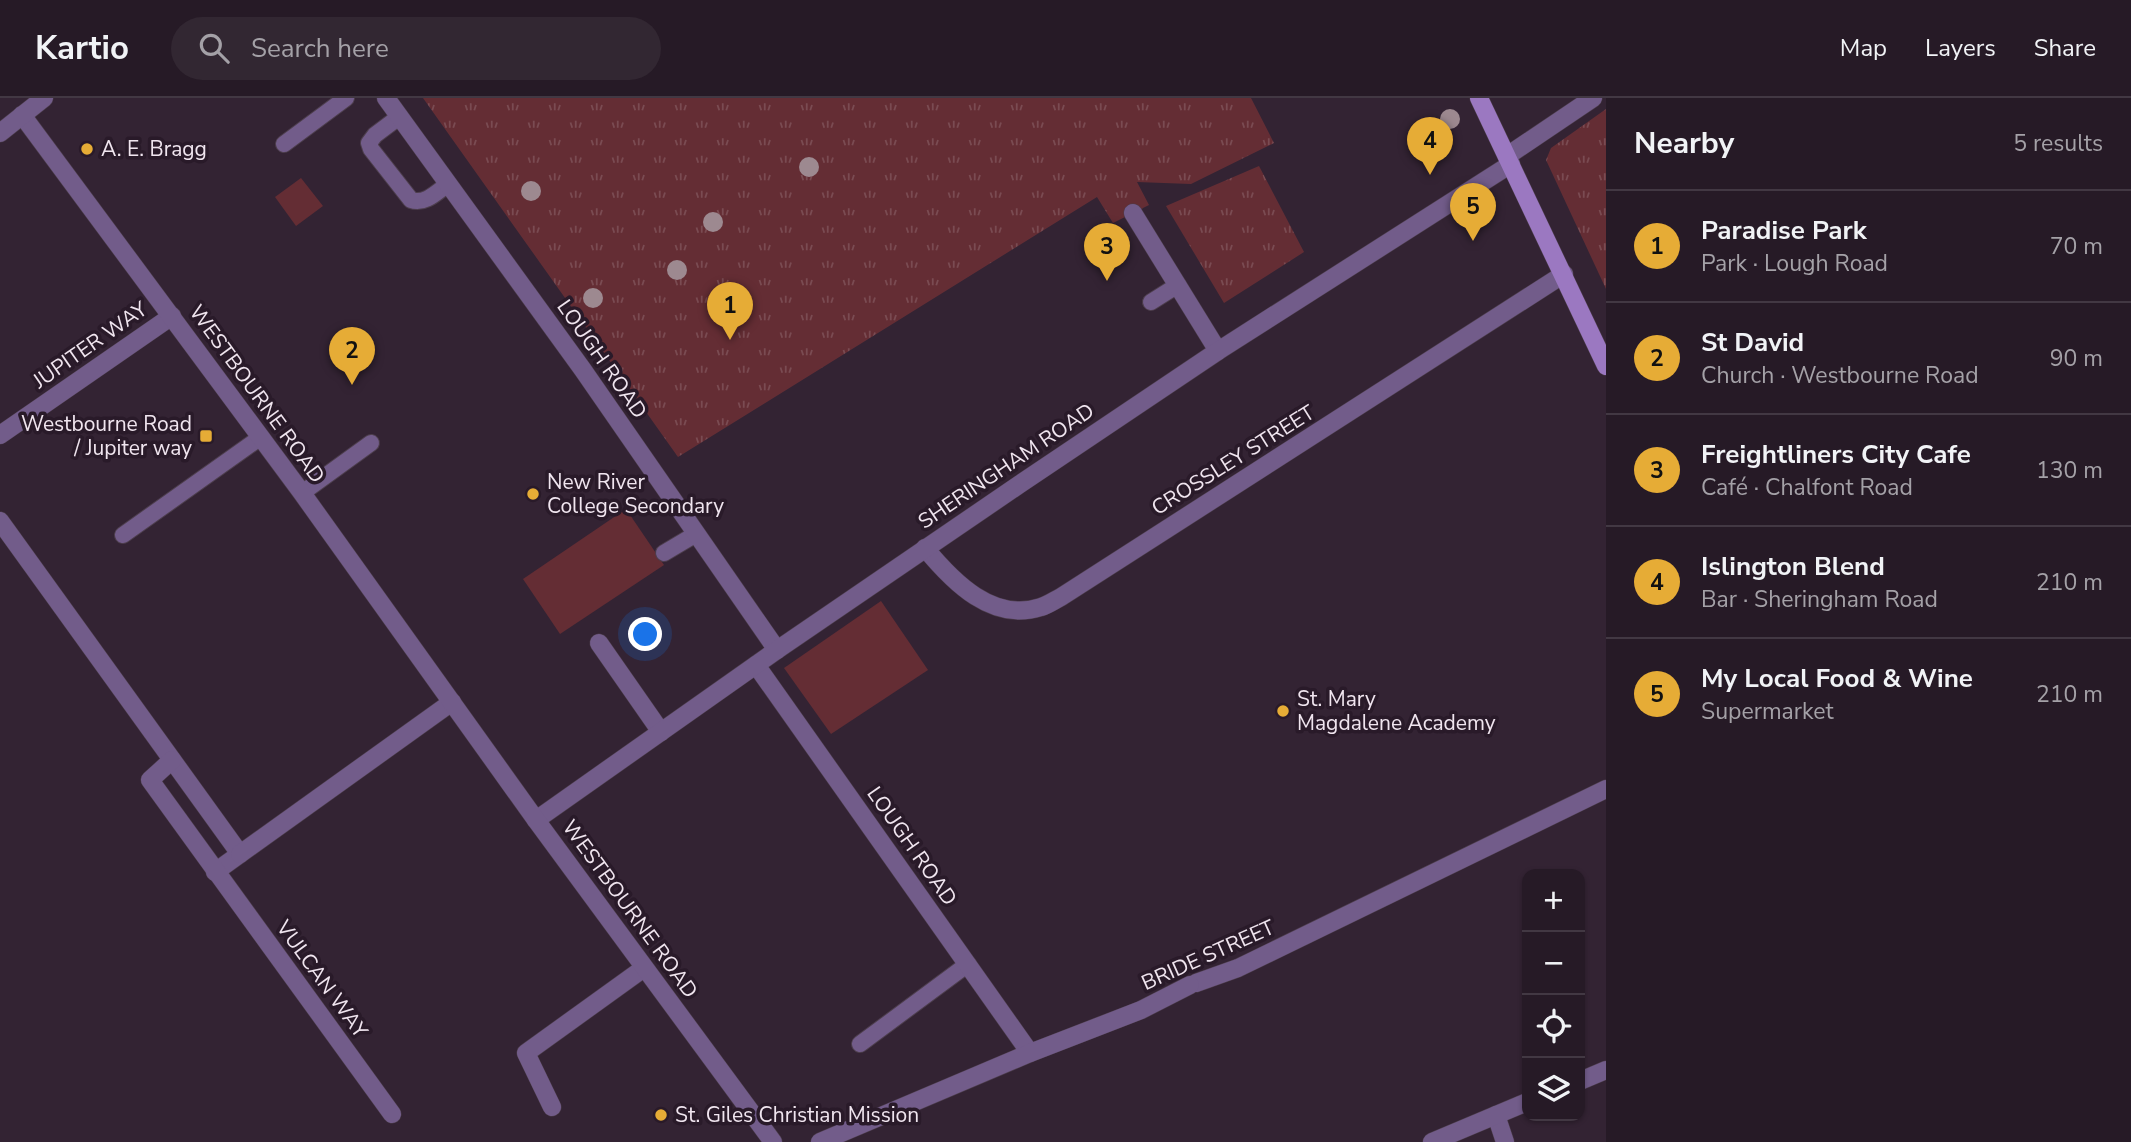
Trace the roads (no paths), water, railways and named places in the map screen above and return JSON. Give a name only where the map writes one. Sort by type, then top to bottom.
[{"type":"main road","points":[[1479,98],[1606,366]]},
{"type":"street","points":[[0,133],[44,98]]},
{"type":"street","name":"LOUGH ROAD","points":[[386,98],[583,370],[777,650]]},
{"type":"street","name":"SHERINGHAM ROAD","points":[[536,820],[925,548],[1509,160],[1593,98]]},
{"type":"street","name":"WESTBOURNE ROAD","points":[[22,115],[302,493],[536,820],[773,1142]]},
{"type":"street","points":[[1133,213],[1218,351]]},
{"type":"street","name":"CROSSLEY STREET","points":[[925,548],[960,586],[979,600],[1019,611],[1041,607],[1061,597],[1564,275]]},
{"type":"street","name":"JUPITER WAY","points":[[0,435],[172,316]]},
{"type":"street","points":[[0,521],[240,854]]},
{"type":"street","points":[[598,643],[661,732]]},
{"type":"street","name":"LOUGH ROAD","points":[[756,665],[1030,1053]]},
{"type":"street","points":[[215,872],[452,702]]},
{"type":"street","name":"VULCAN WAY","points":[[172,760],[150,780],[392,1114]]},
{"type":"street","name":"BRIDE STREET","points":[[820,1142],[1030,1053],[1141,1010],[1193,984],[1238,968],[1606,789]]},
{"type":"street","points":[[552,1107],[526,1053],[644,968]]},
{"type":"street","points":[[1585,1079],[1606,1070]]},
{"type":"street","points":[[1432,1142],[1522,1104]]},
{"type":"street","points":[[1496,1115],[1505,1142]]},
{"type":"lane","points":[[284,144],[346,98]]},
{"type":"lane","points":[[399,117],[375,135],[369,143],[371,149],[411,200],[425,200],[448,184]]},
{"type":"lane","points":[[1151,302],[1178,285]]},
{"type":"lane","points":[[123,535],[261,437]]},
{"type":"lane","points":[[302,493],[371,443]]},
{"type":"lane","points":[[664,553],[696,534]]},
{"type":"lane","points":[[860,1044],[968,964]]},
{"type":"place","name":"A. E. Bragg","points":[[87,149]]},
{"type":"place","name":"Islington Blend","points":[[1430,175]]},
{"type":"place","name":"My Local Food & Wine","points":[[1473,241]]},
{"type":"place","name":"Freightliners City Cafe","points":[[1107,281]]},
{"type":"place","name":"Paradise Park","points":[[730,340]]},
{"type":"place","name":"St David","points":[[352,385]]},
{"type":"place","name":"Westbourne Road / Jupiter way","points":[[206,436]]},
{"type":"place","name":"New River College Secondary","points":[[533,494]]},
{"type":"place","name":"St. Mary Magdalene Academy","points":[[1283,711]]},
{"type":"place","name":"St. Giles Christian Mission","points":[[661,1115]]}]
